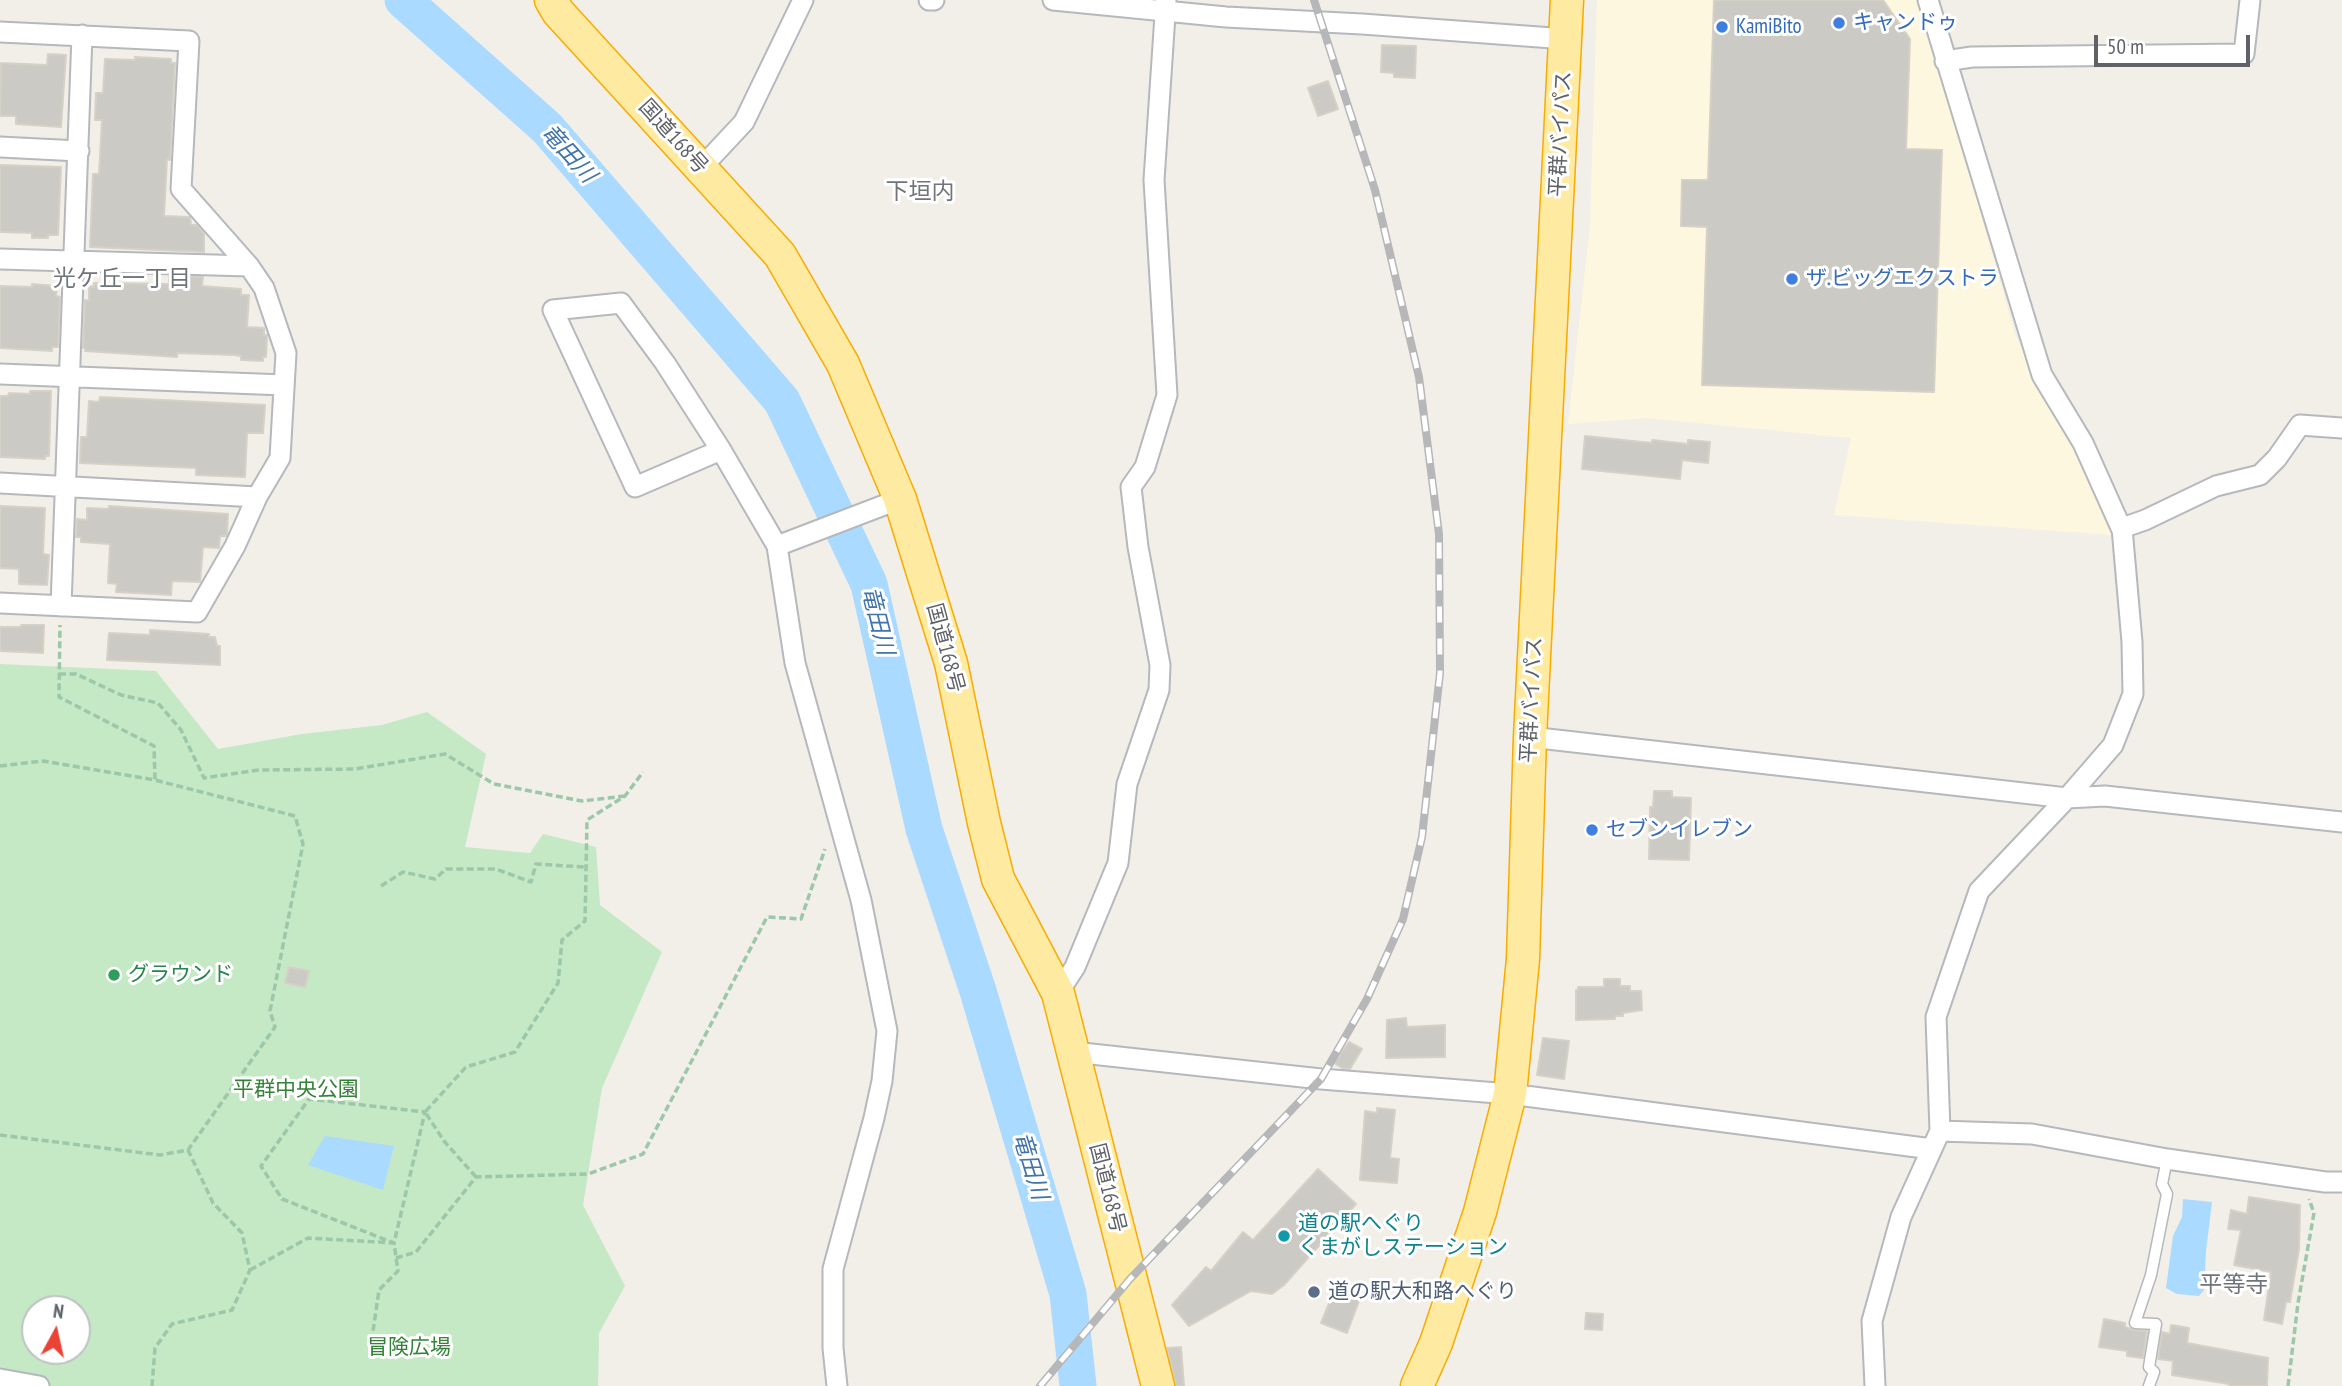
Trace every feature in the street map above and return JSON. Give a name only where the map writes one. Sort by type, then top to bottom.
[{"type":"highway","name":"国道168号","points":[[551,0],[558,12],[780,255],[843,364],[901,499],[951,663],[998,879],[1058,993],[1158,1386]]},
{"type":"highway","name":"平群バイパス","points":[[1417,1386],[1436,1343],[1480,1212],[1510,1094],[1523,959],[1530,737],[1567,0]]},
{"type":"street","points":[[701,168],[744,122],[803,0]]},
{"type":"street","points":[[1053,0],[1165,5],[1226,17],[1566,39]]},
{"type":"street","points":[[1875,1386],[1872,1321],[1901,1217],[1936,1140],[1936,1017],[1979,891],[2067,798],[2113,744],[2133,694],[2130,615],[2122,530],[2083,443],[2042,375],[1928,0]]},
{"type":"street","points":[[1945,61],[1972,57],[2244,54],[2250,0]]},
{"type":"street","points":[[1058,993],[1075,967],[1118,863],[1127,784],[1159,690],[1160,665],[1138,547],[1131,487],[1145,467],[1167,395],[1154,180],[1165,5]]},
{"type":"street","points":[[0,32],[189,41],[181,188],[264,288],[286,354],[280,458],[257,497],[235,546],[197,612],[0,603]]},
{"type":"street","points":[[61,606],[82,35]]},
{"type":"street","points":[[0,147],[79,151]]},
{"type":"street","points":[[0,259],[248,266]]},
{"type":"street","points":[[721,450],[635,487],[554,310],[621,303],[665,363],[721,450],[777,546],[795,663],[861,900],[887,1031],[882,1082],[874,1118],[833,1269],[833,1348],[837,1386]]},
{"type":"street","points":[[0,374],[284,385]]},
{"type":"street","points":[[2122,530],[2216,486],[2260,475],[2277,458],[2300,425],[2342,428]]},
{"type":"street","points":[[0,483],[257,497]]},
{"type":"street","points":[[777,546],[901,499]]},
{"type":"street","points":[[1530,737],[2067,798],[2105,796],[2342,822]]},
{"type":"street","points":[[1073,1052],[1296,1077],[1510,1094],[1936,1140],[2032,1133],[2167,1159],[2333,1182]]},
{"type":"street","points":[[0,1379],[40,1386]]},
{"type":"lane","points":[[2149,1386],[2154,1372],[2149,1367],[2157,1324],[2135,1323],[2151,1275],[2167,1194],[2162,1184],[2167,1159]]},
{"type":"path","points":[[61,606],[59,697],[153,746],[155,780]]},
{"type":"path","points":[[58,674],[76,674],[121,695],[158,703],[181,730],[204,778],[259,770],[355,769],[445,754],[494,784],[582,801],[625,796]]},
{"type":"path","points":[[0,766],[43,761],[155,780],[295,816],[303,844],[270,1012],[275,1027],[188,1150],[160,1155],[0,1135]]},
{"type":"path","points":[[373,1331],[379,1290],[398,1272],[394,1243],[425,1112],[466,1067],[515,1052],[558,983],[562,940],[585,921],[587,820],[625,796],[643,772]]},
{"type":"path","points":[[425,1112],[443,1141],[476,1177],[588,1174],[643,1154],[766,917],[801,919],[836,816]]},
{"type":"path","points":[[381,886],[402,872],[435,879],[446,869],[496,869],[531,883],[536,864],[584,867]]},
{"type":"path","points":[[394,1243],[282,1199],[261,1166],[309,1099],[425,1112]]},
{"type":"path","points":[[152,1386],[155,1348],[172,1324],[232,1310],[250,1270],[242,1233],[213,1203],[188,1150]]},
{"type":"path","points":[[396,1258],[416,1252],[476,1177]]},
{"type":"path","points":[[2288,1386],[2298,1303],[2314,1213],[2308,1194],[2333,1182]]},
{"type":"path","points":[[250,1270],[308,1238],[394,1243]]},
{"type":"shaded area","name":"ザ.ビッグエクストラ","points":[[1597,0],[1920,0],[2015,334],[2054,412],[2075,443],[2112,535],[1834,515],[1851,438],[1647,418],[1568,424],[1590,225]]},
{"type":"green space","name":"平群中央公園","points":[[0,664],[156,671],[218,749],[302,734],[382,725],[427,712],[486,754],[465,847],[530,853],[543,834],[596,847],[600,905],[662,952],[602,1088],[583,1205],[625,1286],[599,1333],[598,1386],[0,1386]]},
{"type":"water","points":[[325,1136],[394,1146],[383,1190],[308,1165]]},
{"type":"water","points":[[2183,1199],[2212,1202],[2204,1290],[2199,1296],[2177,1294],[2166,1288],[2173,1236],[2182,1217]]},
{"type":"building","points":[[1714,0],[1883,0],[1910,39],[1906,149],[1942,150],[1934,392],[1702,385],[1707,227],[1681,226],[1682,180],[1708,180]]},
{"type":"building","points":[[1382,45],[1416,46],[1415,78],[1394,77],[1394,73],[1381,72]]},
{"type":"building","points":[[48,54],[66,55],[61,127],[16,124],[16,116],[0,116],[1,63],[47,65]]},
{"type":"building","points":[[135,57],[171,59],[171,63],[175,63],[164,216],[190,217],[191,225],[197,225],[204,234],[204,252],[90,247],[93,174],[99,174],[102,120],[95,120],[96,93],[103,93],[105,59],[135,60]]},
{"type":"building","points":[[1328,81],[1338,109],[1318,116],[1308,88]]},
{"type":"building","points":[[0,165],[61,167],[58,235],[32,238],[32,233],[0,232]]},
{"type":"building","points":[[169,276],[203,277],[202,286],[241,289],[241,295],[249,295],[247,327],[264,328],[264,335],[267,335],[266,357],[263,357],[263,361],[241,360],[241,356],[234,355],[177,353],[177,357],[85,351],[85,300],[89,301],[89,286],[94,287],[94,283],[169,284]]},
{"type":"building","points":[[32,284],[57,286],[56,296],[60,297],[58,347],[52,347],[52,351],[0,348],[0,286],[32,287]]},
{"type":"building","points":[[30,391],[51,391],[49,456],[45,456],[45,459],[0,457],[0,396],[8,396],[9,393],[30,394]]},
{"type":"building","points":[[100,397],[265,405],[263,433],[247,433],[245,477],[196,475],[196,468],[80,463],[81,437],[87,437],[89,401],[99,402]]},
{"type":"building","points":[[1585,436],[1652,443],[1652,440],[1688,444],[1688,440],[1710,442],[1708,463],[1682,460],[1680,479],[1582,469]]},
{"type":"building","points":[[0,506],[45,508],[43,554],[49,555],[47,585],[19,584],[19,569],[0,568]]},
{"type":"building","points":[[109,506],[228,514],[227,534],[220,536],[219,548],[203,547],[200,582],[172,581],[171,595],[116,592],[117,584],[108,583],[110,544],[81,542],[81,537],[76,537],[77,519],[87,520],[87,508],[109,509]]},
{"type":"building","points":[[44,625],[43,653],[0,651],[0,627]]},
{"type":"building","points":[[150,630],[209,634],[209,637],[215,637],[217,646],[220,646],[220,665],[107,660],[109,633],[150,635]]},
{"type":"building","points":[[1654,791],[1672,791],[1672,797],[1691,798],[1689,860],[1649,859],[1650,807],[1653,807]]},
{"type":"building","points":[[289,967],[309,971],[305,987],[285,983]]},
{"type":"building","points":[[1604,979],[1620,979],[1620,986],[1630,986],[1630,991],[1641,991],[1642,1010],[1623,1013],[1623,1016],[1615,1016],[1615,1019],[1576,1020],[1578,987],[1604,987]]},
{"type":"building","points":[[1406,1018],[1407,1027],[1445,1025],[1445,1057],[1386,1058],[1387,1020]]},
{"type":"building","points":[[1543,1038],[1569,1041],[1564,1079],[1537,1075]]},
{"type":"building","points":[[1349,1042],[1362,1049],[1350,1069],[1334,1063]]},
{"type":"building","points":[[1377,1108],[1395,1110],[1390,1158],[1399,1159],[1397,1183],[1360,1180],[1365,1111],[1377,1113]]},
{"type":"building","name":"道の駅へぐり くまがしステーション","points":[[1318,1169],[1356,1204],[1284,1285],[1272,1294],[1251,1291],[1189,1326],[1172,1305],[1206,1267],[1211,1271],[1243,1232],[1253,1240]]},
{"type":"building","points":[[2249,1197],[2300,1205],[2299,1249],[2290,1302],[2286,1302],[2282,1324],[2264,1320],[2271,1272],[2234,1265],[2241,1230],[2228,1229],[2231,1210],[2247,1214]]},
{"type":"building","points":[[1337,1284],[1362,1293],[1347,1333],[1321,1323]]},
{"type":"building","points":[[1586,1313],[1603,1314],[1602,1330],[1585,1329]]},
{"type":"building","points":[[2104,1319],[2125,1323],[2125,1327],[2134,1330],[2147,1331],[2143,1358],[2127,1356],[2127,1351],[2099,1347]]},
{"type":"building","points":[[2171,1325],[2189,1328],[2187,1343],[2268,1358],[2267,1386],[2229,1386],[2172,1375],[2173,1361],[2158,1359],[2162,1332],[2170,1334]]},
{"type":"building","points":[[1181,1347],[1184,1386],[1176,1386],[1167,1348]]},
{"type":"waterway","name":"竜田川","points":[[403,0],[547,128],[782,401],[869,584],[924,829],[978,991],[1068,1294],[1078,1386]]},
{"type":"railway","points":[[1040,1386],[1130,1279],[1321,1079],[1367,999],[1403,919],[1422,837],[1440,673],[1439,534],[1419,377],[1375,190],[1314,0]]},
{"type":"place","name":"キャンドゥ","points":[[1839,23]]},
{"type":"place","name":"KamiBito","points":[[1722,27]]},
{"type":"place","name":"ザ.ビッグエクストラ","points":[[1792,279]]},
{"type":"place","name":"セブンイレブン","points":[[1592,830]]},
{"type":"place","name":"グラウンド","points":[[114,975]]},
{"type":"place","name":"道の駅へぐり くまがしステーション","points":[[1284,1236]]},
{"type":"place","name":"道の駅大和路へぐり","points":[[1314,1292]]},
{"type":"district","name":"下垣内","points":[[920,192]]},
{"type":"district","name":"光ケ丘一丁目","points":[[122,279]]},
{"type":"district","name":"平等寺","points":[[2234,1285]]},
{"type":"park label","name":"冒険広場","points":[[409,1348]]}]
